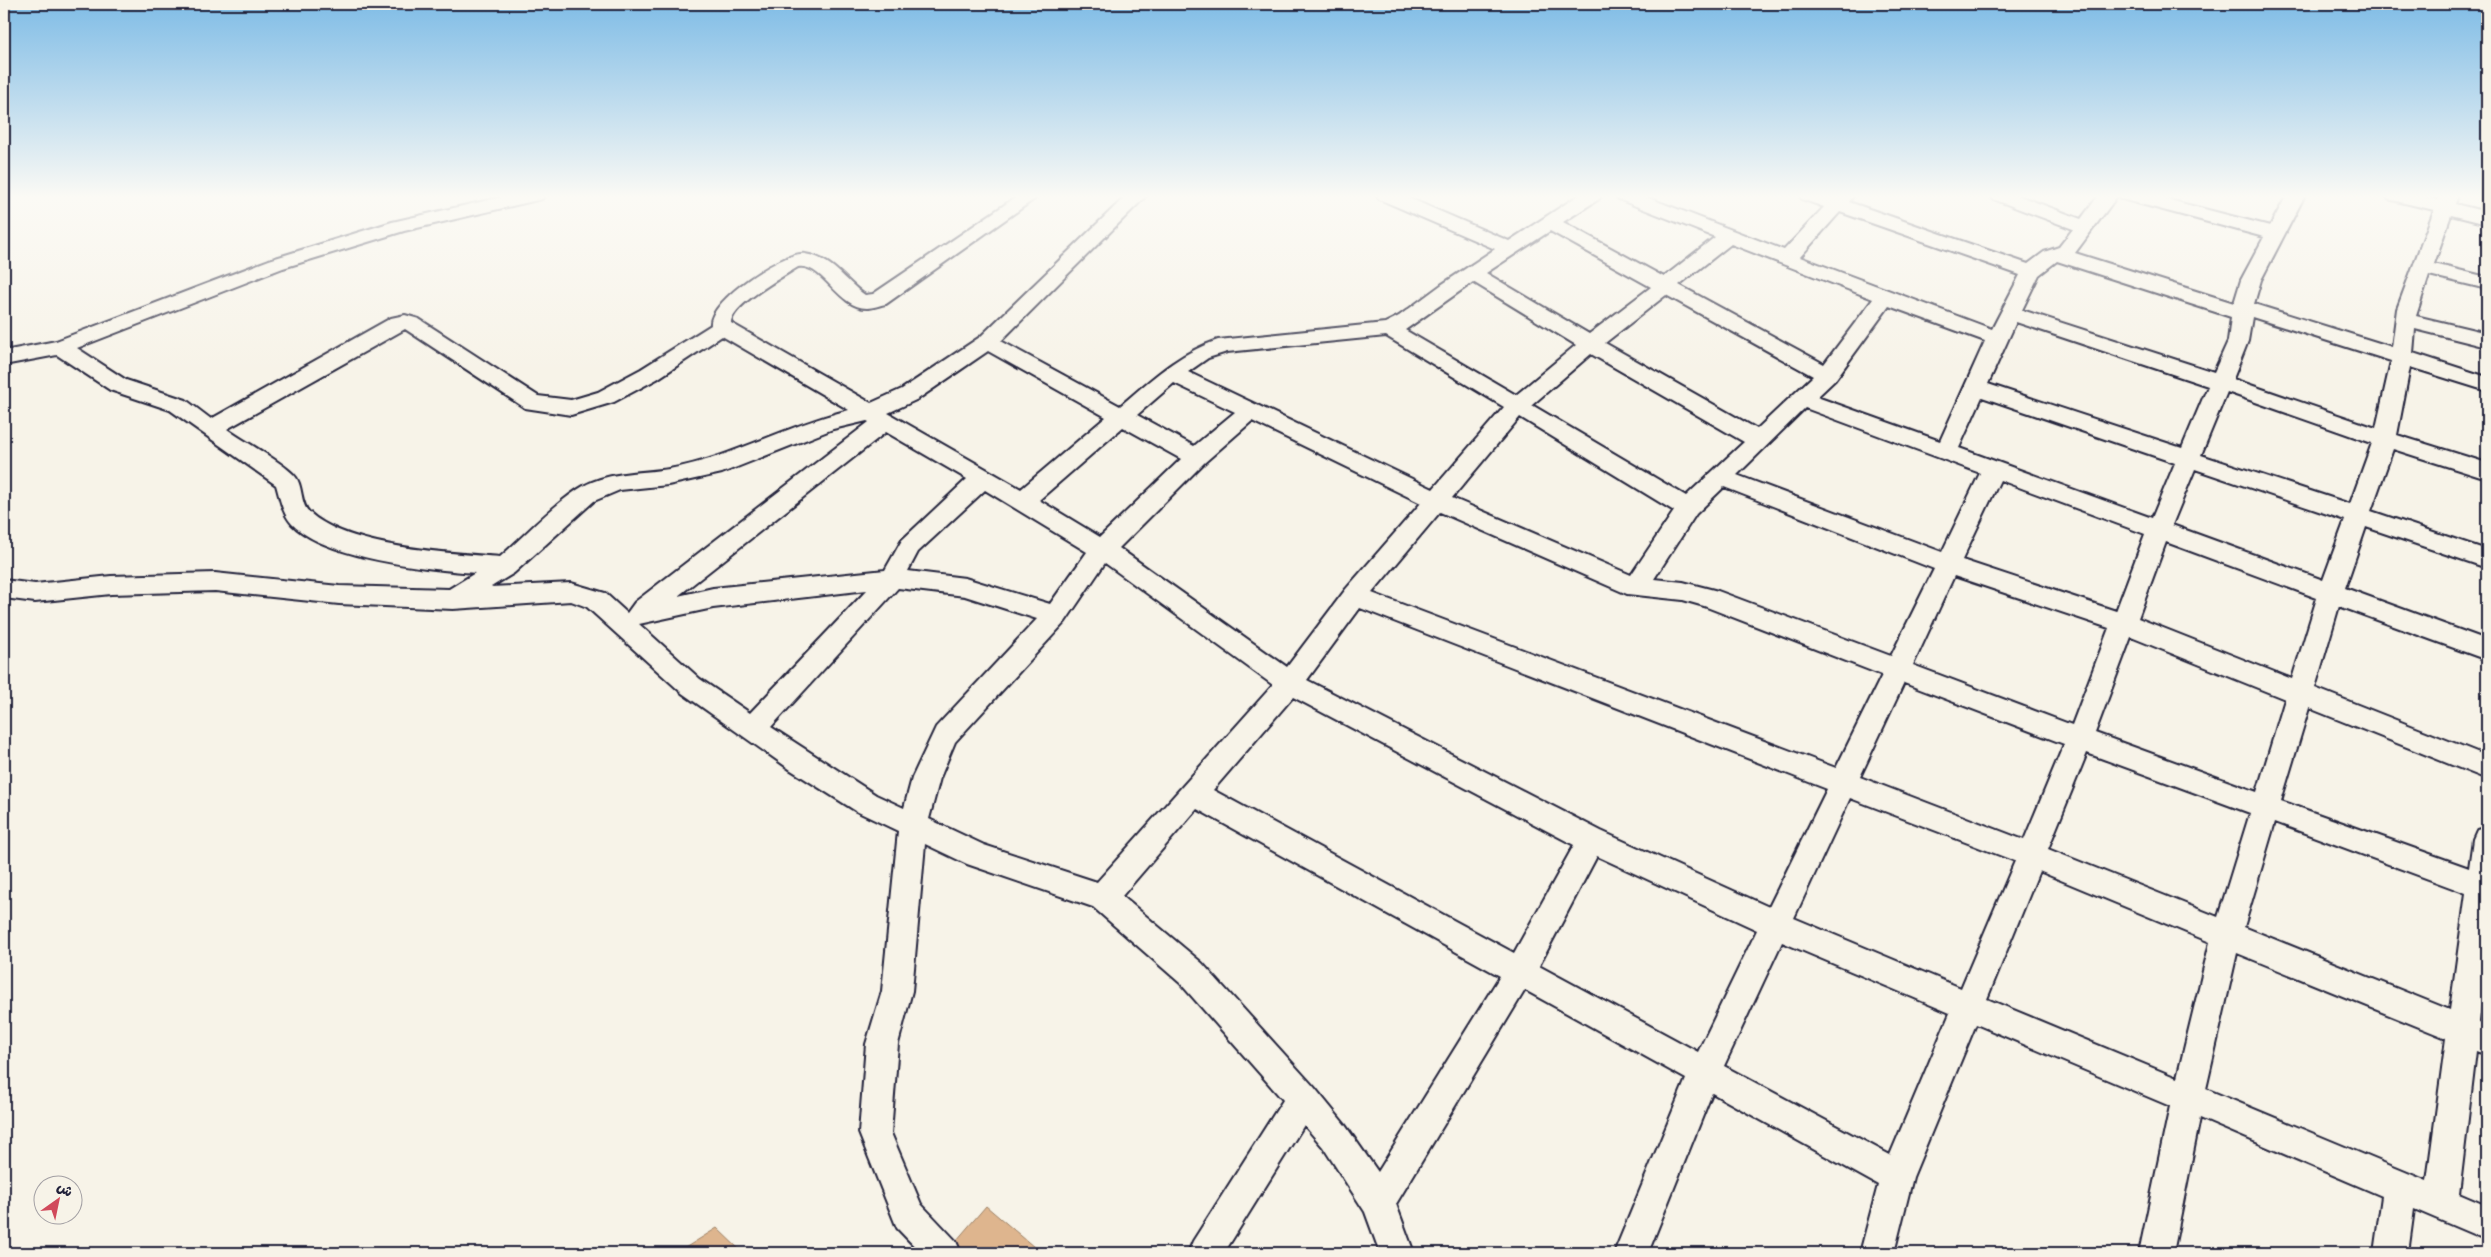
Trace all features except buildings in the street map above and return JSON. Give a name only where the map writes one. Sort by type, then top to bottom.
[{"type":"street","points":[[4,358],[60,347],[276,264],[309,254]]},
{"type":"street","points":[[945,254],[879,299],[866,302],[858,298],[815,263],[801,259],[792,262],[730,304],[722,314],[720,323],[722,327],[982,480],[1024,501],[1101,551],[1124,563],[1290,683],[1590,840],[1776,924],[1968,1006],[2487,1223]]},
{"type":"street","points":[[631,620],[877,417],[987,342],[1078,254]]},
{"type":"street","points":[[1024,501],[1172,372],[1201,353],[1225,344],[1389,329],[1406,322],[1472,273],[1503,254]]},
{"type":"street","points":[[1605,254],[1827,375]]},
{"type":"street","points":[[1102,897],[1290,683],[1354,596],[1438,501],[1518,405],[1590,344],[1706,254]]},
{"type":"street","points":[[1774,254],[1997,338]]},
{"type":"street","points":[[1787,259],[1792,254]]},
{"type":"street","points":[[1983,254],[2031,272]]},
{"type":"street","points":[[1947,451],[1997,338],[2031,272],[2051,256],[2057,254],[2487,384]]},
{"type":"street","points":[[1877,1253],[1898,1177],[2080,739],[2158,528],[2238,341],[2243,310],[2251,280],[2265,254]]},
{"type":"street","points":[[2156,1253],[2188,1097],[2227,934],[2301,694],[2330,592],[2385,439],[2402,357],[2407,309],[2427,254]]},
{"type":"street","points":[[2422,267],[2487,283]]},
{"type":"street","points":[[1472,273],[1590,344],[1758,440]]},
{"type":"street","points":[[1636,587],[1688,508],[1827,375],[1885,297]]},
{"type":"street","points":[[2010,313],[2385,439],[2487,471]]},
{"type":"street","points":[[2405,320],[2487,340]]},
{"type":"street","points":[[210,430],[398,323],[412,324],[533,403],[571,408],[606,398],[722,327]]},
{"type":"street","points":[[1389,329],[1688,508]]},
{"type":"street","points":[[987,342],[1196,457]]},
{"type":"street","points":[[60,347],[118,385],[178,405],[210,430],[286,480],[292,492],[292,505],[302,519],[331,537],[420,559],[505,567]]},
{"type":"street","points":[[1172,372],[1438,501],[1636,587],[1683,591],[1703,596],[2080,739],[2484,887]]},
{"type":"street","points":[[1975,387],[2487,559]]},
{"type":"street","points":[[1802,398],[2487,650]]},
{"type":"street","points":[[944,1253],[909,1216],[875,1133],[882,1044],[897,990],[913,825],[926,778],[945,735],[1056,615],[1101,551],[1196,457],[1251,410]]},
{"type":"street","points":[[453,599],[505,567],[586,495],[601,488],[617,482],[668,477],[722,465],[827,424],[877,417]]},
{"type":"street","points":[[1631,1253],[1705,1072],[1842,782],[1949,565],[1994,468]]},
{"type":"street","points":[[1720,477],[1949,565],[2123,623],[2487,768]]},
{"type":"street","points":[[752,729],[894,578],[903,555],[910,546],[982,480]]},
{"type":"street","points":[[631,620],[713,598],[894,578],[965,587],[1056,615]]},
{"type":"street","points":[[4,589],[34,593],[111,585],[215,582],[339,596],[453,599],[571,592],[596,600],[631,620],[691,686],[752,729],[866,802],[976,855],[1102,897],[1190,973],[1303,1098],[1334,1136],[1378,1202],[1397,1253]]},
{"type":"street","points":[[1354,596],[2031,855],[2475,1035]]},
{"type":"street","points":[[1193,793],[1898,1177]]},
{"type":"street","points":[[1378,1202],[1520,971],[1590,840]]},
{"type":"street","points":[[2441,1203],[2475,1035],[2487,840]]},
{"type":"street","points":[[1205,1253],[1303,1098]]},
{"type":"street","points":[[2392,1253],[2400,1186]]}]
